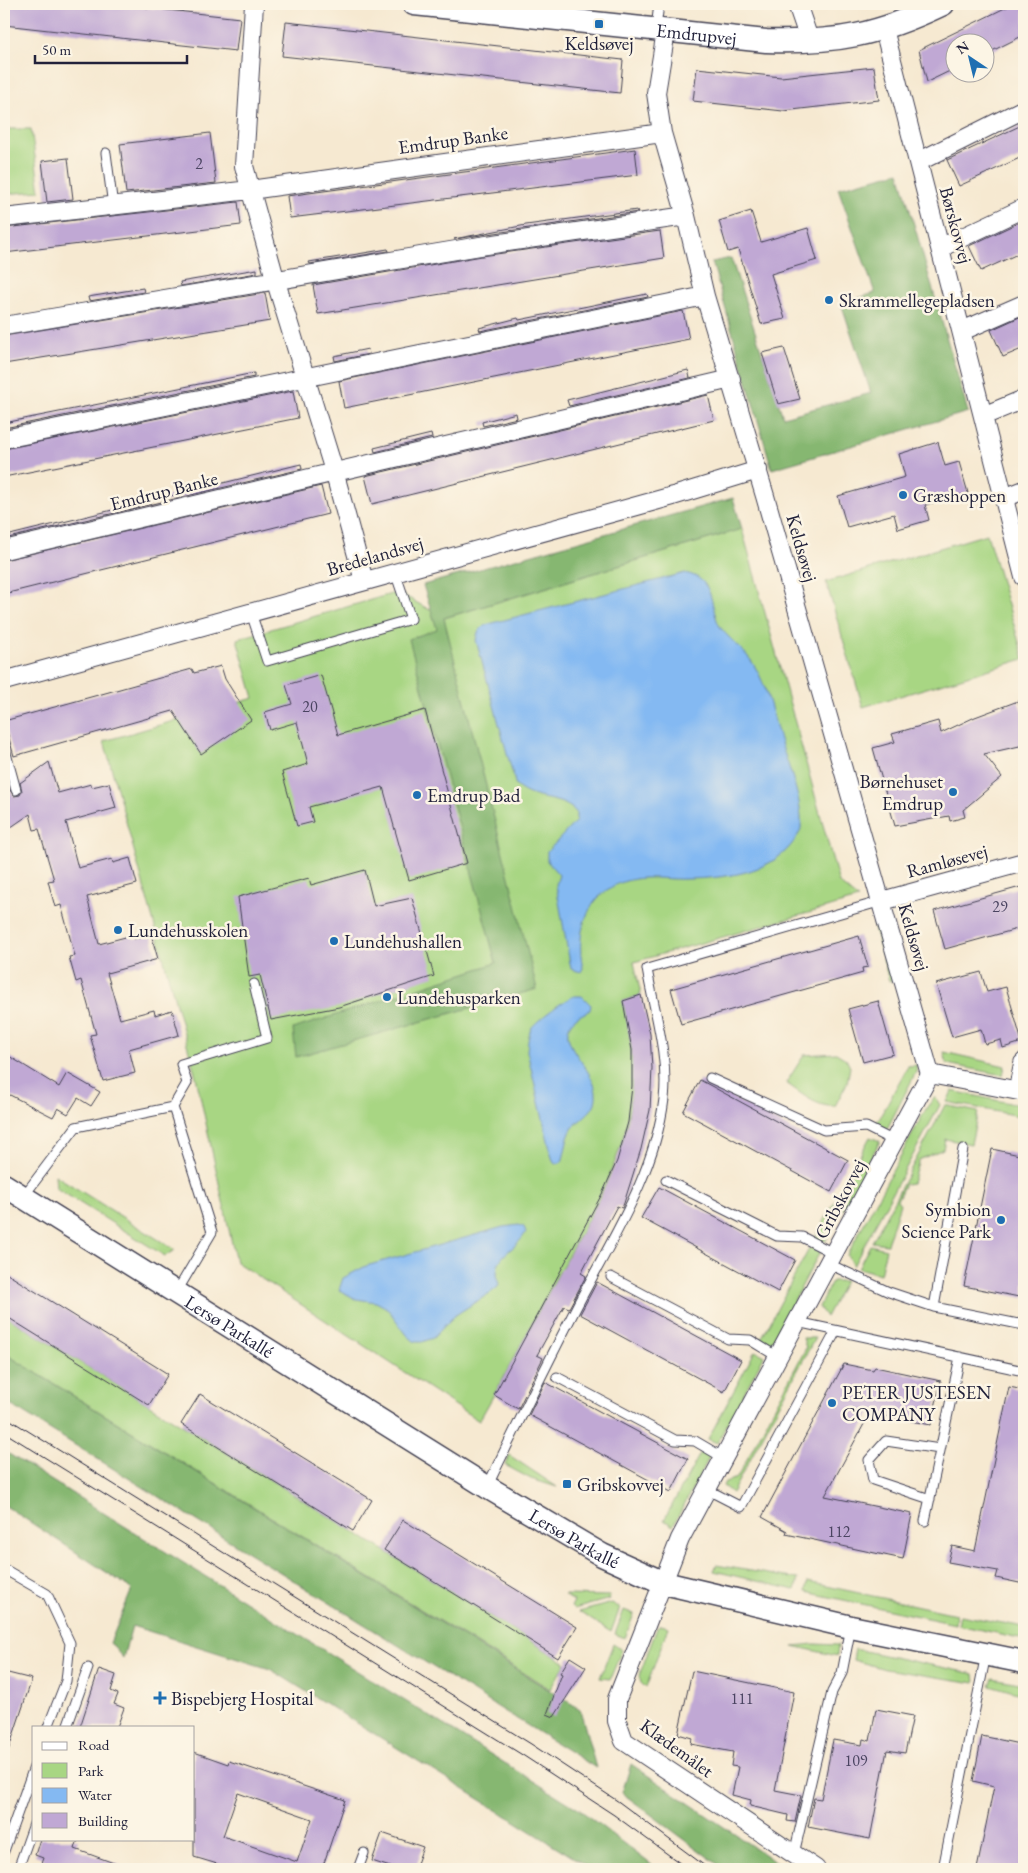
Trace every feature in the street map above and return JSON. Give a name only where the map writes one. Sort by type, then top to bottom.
[{"type":"street","points":[[254,4],[244,166],[304,378],[334,471],[364,581]]},
{"type":"street","name":"Emdrupvej","points":[[414,4],[498,9],[661,30],[766,41],[810,42],[848,39],[884,29],[910,11],[943,4]]},
{"type":"street","points":[[796,4],[810,42]]},
{"type":"street","name":"Børskovvej","points":[[884,29],[1024,577]]},
{"type":"street","name":"Keldsøvej","points":[[661,30],[656,93],[662,133],[686,216],[705,296],[758,470],[930,1074]]},
{"type":"street","points":[[918,162],[1024,109]]},
{"type":"street","name":"Emdrup Banke","points":[[4,218],[250,190],[662,133]]},
{"type":"street","points":[[940,248],[1024,208]]},
{"type":"street","points":[[4,326],[276,282],[480,246],[686,216]]},
{"type":"street","points":[[4,439],[705,296]]},
{"type":"street","points":[[962,331],[1024,304]]},
{"type":"street","name":"Emdrup Banke","points":[[4,550],[731,379]]},
{"type":"street","points":[[983,416],[1024,399]]},
{"type":"street","name":"Bredelandsvej","points":[[4,681],[673,496],[758,470]]},
{"type":"street","points":[[1004,498],[1024,490]]},
{"type":"street","name":"Ramløsevej","points":[[882,901],[1024,862]]},
{"type":"street","points":[[930,1074],[1019,1091]]},
{"type":"street","name":"Gribskovvej","points":[[664,1583],[680,1539],[930,1074]]},
{"type":"street","name":"Lersø Parkallé","points":[[4,1185],[487,1487],[602,1555],[664,1583],[852,1626],[1024,1662]]},
{"type":"street","name":"Klædemålet","points":[[664,1583],[617,1699],[618,1721],[624,1741],[816,1869]]},
{"type":"lane","points":[[659,4],[661,30]]},
{"type":"lane","points":[[106,153],[113,206]]},
{"type":"lane","points":[[252,613],[267,660],[411,619],[396,572]]},
{"type":"lane","points":[[4,746],[16,790]]},
{"type":"lane","points":[[487,1487],[648,1168],[659,1130],[664,1098],[665,1070],[647,968],[882,901]]},
{"type":"lane","points":[[23,1197],[76,1127],[173,1106],[187,1083],[181,1064],[267,1038],[254,984]]},
{"type":"lane","points":[[1019,1091],[1019,1061],[1024,1056]]},
{"type":"lane","points":[[710,1078],[824,1130],[866,1127],[894,1140]]},
{"type":"lane","name":"Lersø Parkallé","points":[[173,1106],[212,1232],[176,1293]]},
{"type":"lane","points":[[934,1306],[962,1149]]},
{"type":"lane","points":[[666,1180],[777,1236],[802,1237],[832,1259],[889,1292],[934,1306],[1024,1325]]},
{"type":"lane","points":[[611,1277],[728,1339],[750,1340],[778,1357]]},
{"type":"lane","points":[[798,1322],[1024,1372]]},
{"type":"lane","points":[[706,1490],[741,1507],[836,1330]]},
{"type":"lane","points":[[925,1521],[960,1357]]},
{"type":"lane","points":[[557,1378],[675,1440],[695,1441],[724,1458]]},
{"type":"lane","points":[[930,1498],[873,1480],[869,1460],[886,1442],[940,1449]]},
{"type":"lane","points":[[4,1569],[47,1594],[70,1643],[66,1681],[48,1726]]},
{"type":"lane","points":[[794,1854],[832,1692],[842,1673],[852,1626]]},
{"type":"lane","points":[[943,1869],[986,1654]]},
{"type":"lane","points":[[67,1726],[88,1668]]},
{"type":"lane","points":[[4,1851],[32,1773]]},
{"type":"lane","points":[[18,1869],[32,1830]]},
{"type":"lane","points":[[358,1869],[364,1853]]},
{"type":"green space","points":[[4,129],[31,129],[40,191],[4,194]]},
{"type":"green space","points":[[899,172],[968,412],[772,469],[712,262],[731,258],[783,417],[871,393],[841,303],[875,293],[838,188]]},
{"type":"green space","points":[[733,498],[742,529],[444,618],[537,989],[296,1057],[293,1029],[496,963],[409,639],[437,629],[423,585]]},
{"type":"green space","name":"Lundehusparken","points":[[742,529],[839,883],[858,899],[634,962],[641,995],[623,1001],[631,1043],[632,1081],[628,1115],[620,1148],[608,1179],[592,1211],[479,1421],[236,1262],[196,1077],[104,741],[254,698],[237,639],[398,592],[444,618]]},
{"type":"green space","points":[[987,534],[1024,659],[863,707],[826,582]]},
{"type":"green space","points":[[877,923],[893,980],[889,981],[873,924]]},
{"type":"green space","points":[[944,1052],[1005,1066],[1003,1075],[947,1064]]},
{"type":"green space","points":[[836,1053],[846,1059],[850,1067],[847,1083],[835,1106],[822,1105],[786,1083],[804,1055]]},
{"type":"green space","points":[[917,1065],[916,1072],[887,1129],[876,1124],[908,1066]]},
{"type":"green space","points":[[952,1091],[1024,1106],[1024,1117],[947,1102]]},
{"type":"green space","points":[[935,1097],[940,1105],[853,1266],[847,1255],[927,1107]]},
{"type":"green space","points":[[945,1105],[978,1112],[971,1144],[945,1139],[943,1149],[919,1160],[912,1183],[905,1184],[897,1200],[900,1204],[887,1244],[872,1242]]},
{"type":"green space","points":[[870,1137],[880,1141],[825,1242],[815,1238]]},
{"type":"green space","points":[[55,1175],[175,1250],[165,1256],[56,1188]]},
{"type":"green space","points":[[870,1245],[886,1249],[880,1274],[858,1268]]},
{"type":"green space","points":[[810,1247],[820,1252],[771,1344],[761,1339]]},
{"type":"green space","points":[[832,1281],[845,1281],[826,1317],[819,1307]]},
{"type":"green space","points":[[4,1315],[566,1663],[550,1689],[4,1353]]},
{"type":"green space","points":[[803,1338],[815,1338],[732,1493],[723,1486],[725,1482],[737,1478],[806,1348]]},
{"type":"green space","points":[[755,1351],[764,1356],[717,1443],[708,1439]]},
{"type":"green space","points":[[4,1353],[580,1709],[596,1768],[4,1401]]},
{"type":"green space","points":[[4,1451],[580,1810],[657,1869],[592,1869],[270,1669],[132,1626],[123,1658],[110,1643],[132,1589],[4,1505]]},
{"type":"green space","points":[[701,1452],[710,1456],[673,1526],[664,1520]]},
{"type":"green space","points":[[509,1455],[557,1487],[531,1479],[505,1465]]},
{"type":"green space","points":[[716,1565],[798,1579],[795,1590],[714,1571]]},
{"type":"green space","points":[[808,1582],[956,1614],[955,1624],[806,1592]]},
{"type":"green space","points":[[564,1595],[609,1596],[610,1599],[574,1609],[571,1607],[574,1601]]},
{"type":"green space","points":[[612,1603],[620,1608],[611,1632],[579,1612]]},
{"type":"green space","points":[[624,1610],[634,1614],[625,1638],[615,1634]]},
{"type":"green space","points":[[960,1615],[1024,1627],[1024,1639],[958,1625]]},
{"type":"green space","points":[[661,1625],[668,1627],[646,1688],[641,1683],[639,1676],[657,1628]]},
{"type":"green space","points":[[613,1644],[622,1650],[610,1679],[600,1678]]},
{"type":"green space","points":[[814,1644],[838,1645],[837,1656],[793,1646]]},
{"type":"green space","points":[[855,1649],[974,1674],[975,1683],[885,1669],[853,1660]]},
{"type":"green space","points":[[993,1678],[1024,1684],[1024,1695],[990,1685]]},
{"type":"green space","points":[[631,1764],[786,1869],[724,1869],[622,1793]]},
{"type":"water","points":[[685,573],[695,576],[706,586],[710,593],[719,625],[751,660],[759,673],[797,793],[800,805],[801,828],[799,834],[782,854],[758,868],[716,877],[635,879],[619,883],[607,890],[596,900],[584,924],[581,938],[583,968],[581,972],[571,969],[556,885],[559,875],[547,861],[547,852],[576,821],[576,812],[563,803],[532,795],[516,786],[476,640],[478,632],[485,625]]},
{"type":"water","points":[[574,996],[582,996],[591,1005],[590,1010],[577,1017],[571,1023],[568,1032],[569,1041],[574,1051],[593,1081],[596,1092],[595,1103],[591,1110],[572,1129],[568,1137],[562,1162],[555,1164],[527,1051],[528,1042],[535,1023]]},
{"type":"water","points":[[519,1225],[524,1227],[526,1232],[500,1260],[497,1274],[499,1285],[496,1289],[454,1316],[433,1338],[422,1342],[415,1342],[407,1335],[387,1308],[376,1302],[356,1299],[339,1290],[343,1278],[366,1266],[503,1227]]},
{"type":"building","points":[[4,4],[113,4],[240,18],[236,51],[4,25]]},
{"type":"building","points":[[1013,4],[1024,4],[1024,35],[996,49],[996,32],[956,32]]},
{"type":"building","points":[[286,22],[623,60],[620,93],[282,56]]},
{"type":"building","points":[[946,37],[946,73],[927,82],[919,50]]},
{"type":"building","points":[[874,67],[879,100],[783,111],[693,101],[697,68],[781,77]]},
{"type":"building","points":[[1024,124],[1024,156],[959,186],[947,160]]},
{"type":"building","points":[[210,133],[216,183],[126,193],[120,144]]},
{"type":"building","points":[[635,149],[638,175],[290,218],[287,196]]},
{"type":"building","points":[[68,158],[73,199],[47,202],[42,161]]},
{"type":"building","points":[[238,202],[241,225],[4,253],[4,228]]},
{"type":"building","points":[[637,210],[638,212],[454,239],[526,225]]},
{"type":"building","points":[[751,211],[761,242],[808,228],[817,260],[771,274],[785,319],[761,324],[738,249],[728,252],[719,221]]},
{"type":"building","points":[[1024,220],[1024,251],[981,271],[969,246]]},
{"type":"building","points":[[660,231],[664,258],[318,314],[313,285],[482,256]]},
{"type":"building","points":[[388,249],[389,251],[310,264],[309,262]]},
{"type":"building","points":[[257,269],[257,273],[181,286],[180,282]]},
{"type":"building","points":[[143,288],[144,292],[89,301],[88,297]]},
{"type":"building","points":[[265,293],[270,321],[4,364],[4,336]]},
{"type":"building","points":[[647,294],[648,297],[480,331],[479,328],[518,318],[519,320]]},
{"type":"building","points":[[683,311],[689,339],[344,408],[339,381]]},
{"type":"building","points":[[1024,315],[1024,348],[1003,357],[991,330]]},
{"type":"building","points":[[784,348],[800,399],[778,404],[762,353]]},
{"type":"building","points":[[368,349],[369,354],[335,361],[334,356]]},
{"type":"building","points":[[688,370],[690,378],[569,406],[567,400]]},
{"type":"building","points":[[254,373],[254,377],[4,428],[4,423]]},
{"type":"building","points":[[293,391],[298,418],[4,477],[4,449]]},
{"type":"building","points":[[708,395],[714,420],[372,504],[365,476]]},
{"type":"building","points":[[516,413],[517,418],[483,426],[482,422]]},
{"type":"building","points":[[431,434],[432,438],[375,452],[374,448]]},
{"type":"building","name":"Græshoppen","points":[[938,442],[945,466],[959,462],[968,493],[925,505],[929,520],[898,529],[894,514],[847,527],[838,496],[905,477],[899,454]]},
{"type":"building","points":[[301,464],[302,469],[4,539],[4,537],[14,534]]},
{"type":"building","points":[[321,486],[328,514],[4,594],[4,560]]},
{"type":"building","points":[[221,666],[225,679],[251,720],[201,754],[173,711],[14,756],[4,721],[192,669],[194,673]]},
{"type":"building","points":[[321,675],[338,735],[425,710],[467,863],[409,880],[383,787],[309,807],[313,822],[297,826],[282,772],[308,764],[297,722],[270,730],[265,712],[292,704],[286,685]]},
{"type":"building","points":[[1018,701],[1024,717],[1024,745],[984,754],[1002,777],[963,810],[965,817],[950,821],[949,816],[895,826],[873,748],[895,742],[892,734],[938,721],[941,733],[975,717]]},
{"type":"building","points":[[49,762],[58,793],[91,784],[92,787],[109,783],[116,808],[66,822],[78,868],[112,859],[113,863],[130,858],[137,884],[87,897],[99,944],[133,935],[134,939],[151,934],[158,959],[107,973],[120,1019],[154,1010],[155,1015],[172,1010],[179,1035],[129,1049],[135,1073],[103,1081],[90,1035],[96,1034],[81,980],[76,982],[69,957],[75,956],[61,905],[55,907],[48,881],[54,880],[39,829],[34,830],[30,814],[4,832],[4,794],[10,790],[14,796],[20,795],[22,791],[20,783]]},
{"type":"building","name":"Lundehushallen","points":[[365,870],[374,906],[412,898],[434,976],[339,1007],[271,1020],[260,975],[249,977],[238,897],[309,878],[311,885]]},
{"type":"building","points":[[1024,886],[1024,927],[945,949],[934,911]]},
{"type":"building","points":[[859,936],[868,967],[862,968],[863,973],[681,1024],[671,989]]},
{"type":"building","points":[[981,972],[987,992],[1006,987],[1022,1042],[1003,1048],[1001,1040],[985,1044],[981,1029],[952,1037],[936,984]]},
{"type":"building","points":[[641,995],[650,1034],[652,1068],[650,1110],[641,1149],[622,1208],[617,1206],[581,1273],[586,1276],[569,1308],[564,1306],[537,1355],[543,1358],[518,1409],[494,1395],[603,1192],[617,1161],[628,1122],[632,1086],[632,1050],[623,1001]]},
{"type":"building","points":[[878,1001],[893,1054],[863,1062],[848,1009]]},
{"type":"building","points":[[4,1053],[59,1087],[67,1073],[100,1092],[91,1106],[78,1098],[68,1114],[58,1108],[53,1117],[4,1092]]},
{"type":"building","points":[[700,1080],[848,1160],[831,1192],[683,1112]]},
{"type":"building","name":"Symbion Science Park","points":[[992,1149],[1024,1156],[1024,1298],[964,1286]]},
{"type":"building","points":[[659,1187],[795,1260],[778,1292],[641,1218]]},
{"type":"building","points":[[4,1272],[168,1374],[149,1405],[4,1315]]},
{"type":"building","points":[[597,1282],[741,1360],[724,1392],[580,1314]]},
{"type":"building","points":[[844,1364],[873,1370],[875,1367],[941,1381],[931,1425],[870,1413],[825,1496],[912,1514],[903,1559],[786,1534],[787,1531],[762,1517]]},
{"type":"building","points":[[545,1382],[688,1459],[671,1492],[529,1415]]},
{"type":"building","points":[[1009,1387],[1024,1390],[1024,1584],[996,1578],[998,1571],[948,1562],[952,1546],[975,1551]]},
{"type":"building","points":[[200,1394],[372,1500],[353,1531],[181,1424]]},
{"type":"building","points":[[403,1520],[577,1627],[558,1658],[384,1550]]},
{"type":"building","points":[[570,1657],[586,1667],[554,1717],[547,1714],[562,1674],[560,1673]]},
{"type":"building","points":[[99,1669],[116,1675],[111,1691],[118,1694],[114,1704],[124,1708],[117,1726],[80,1726]]},
{"type":"building","points":[[692,1671],[794,1692],[775,1790],[801,1795],[795,1822],[787,1821],[788,1815],[750,1806],[751,1800],[732,1795],[738,1767],[731,1766],[733,1752],[691,1744],[692,1738],[678,1734]]},
{"type":"building","points":[[4,1672],[32,1679],[7,1754],[4,1753]]},
{"type":"building","points":[[876,1709],[913,1716],[905,1753],[887,1750],[870,1839],[808,1827],[814,1798],[821,1799],[833,1740],[862,1745],[863,1739],[870,1741]]},
{"type":"building","points":[[982,1736],[1024,1745],[1024,1869],[977,1869],[994,1786],[973,1781]]},
{"type":"building","points":[[195,1752],[228,1764],[229,1761],[345,1800],[322,1869],[234,1869],[194,1857]],"holes":[[[238,1793],[312,1819],[297,1862],[223,1836]]]},
{"type":"building","points":[[382,1833],[423,1847],[415,1869],[396,1869],[372,1861]]},
{"type":"building","points":[[40,1840],[78,1840],[75,1849],[125,1867],[125,1869],[39,1869],[43,1858],[35,1855]]},
{"type":"tram line","points":[[4,1416],[531,1744],[619,1802],[709,1869]]},
{"type":"tram line","points":[[4,1432],[524,1756],[614,1815],[688,1869]]},
{"type":"place","name":"Keldsøvej","points":[[599,24]]},
{"type":"place","name":"Skrammellegepladsen","points":[[829,300]]},
{"type":"place","name":"Græshoppen","points":[[903,495]]},
{"type":"place","name":"Børnehuset Emdrup","points":[[953,792]]},
{"type":"place","name":"Emdrup Bad","points":[[417,795]]},
{"type":"place","name":"Lundehusskolen","points":[[118,930]]},
{"type":"place","name":"Lundehushallen","points":[[334,941]]},
{"type":"place","name":"Lundehusparken","points":[[387,997]]},
{"type":"place","name":"Symbion Science Park","points":[[1001,1220]]},
{"type":"place","name":"PETER JUSTESEN COMPANY","points":[[832,1403]]},
{"type":"place","name":"Gribskovvej","points":[[567,1484]]},
{"type":"place","name":"Bispebjerg Hospital","points":[[160,1698]]}]
